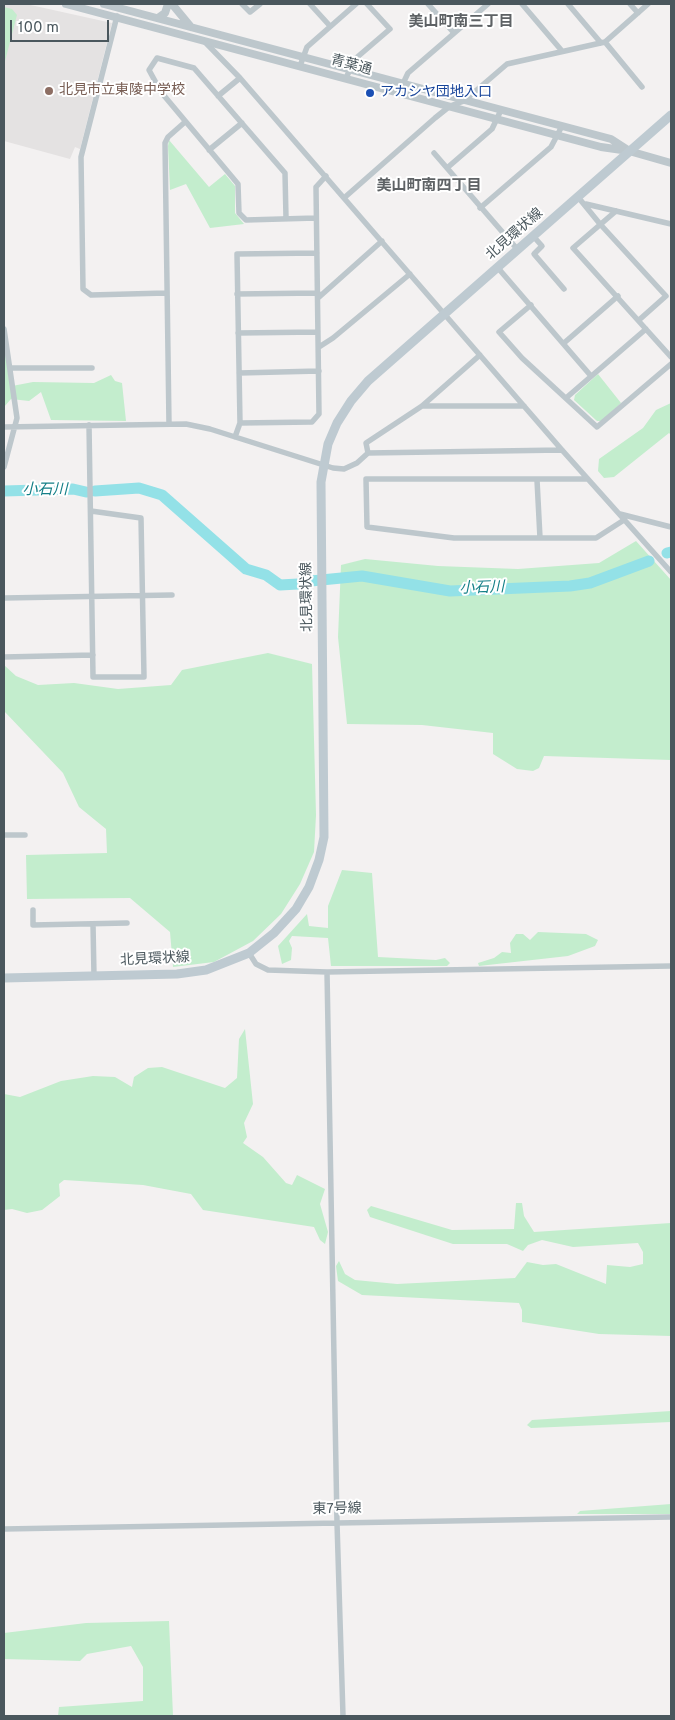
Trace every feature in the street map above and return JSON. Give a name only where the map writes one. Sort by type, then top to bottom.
[{"type":"main road","name":"北見環状線","points":[[4,978],[177,974],[206,970],[249,952],[274,933],[296,909],[309,887],[319,860],[326,814],[320,533],[323,465],[336,423],[368,381],[671,115]]},
{"type":"street","name":"青葉通","points":[[66,4],[346,78],[501,110],[611,139],[629,151]]},
{"type":"street","name":"青葉通","points":[[104,4],[350,70],[450,106],[602,147],[629,151],[671,163]]},
{"type":"street","points":[[158,18],[165,13],[168,4]]},
{"type":"street","points":[[172,4],[200,38],[240,78],[587,479],[671,572]]},
{"type":"street","points":[[242,4],[250,12],[260,4]]},
{"type":"street","points":[[310,4],[330,26]]},
{"type":"street","points":[[300,66],[307,47],[356,4]]},
{"type":"street","points":[[346,78],[355,59],[390,29],[367,4]]},
{"type":"street","points":[[428,4],[454,33]]},
{"type":"street","points":[[400,88],[408,73],[488,4]]},
{"type":"street","points":[[522,4],[562,52]]},
{"type":"street","points":[[568,4],[642,87]]},
{"type":"street","points":[[630,4],[638,13]]},
{"type":"street","points":[[344,198],[450,106],[464,101],[507,64],[603,42],[648,4]]},
{"type":"street","points":[[117,16],[81,156],[83,289],[91,295],[166,294]]},
{"type":"street","points":[[286,218],[284,173],[194,68],[157,58],[149,70],[161,92],[238,184],[239,213],[246,220],[316,218]]},
{"type":"street","points":[[218,96],[240,78]]},
{"type":"street","points":[[447,168],[492,130],[501,110]]},
{"type":"street","points":[[170,424],[166,294],[165,143],[168,137],[186,122]]},
{"type":"street","points":[[210,150],[242,123]]},
{"type":"street","points":[[480,208],[551,147],[562,126]]},
{"type":"street","points":[[434,153],[518,250]]},
{"type":"street","points":[[240,423],[312,422],[319,414],[316,187],[326,176]]},
{"type":"street","points":[[578,197],[666,296],[638,320]]},
{"type":"street","points":[[585,204],[671,224]]},
{"type":"street","points":[[616,211],[573,248],[671,357]]},
{"type":"street","points":[[534,237],[542,246],[534,254],[564,289]]},
{"type":"street","points":[[237,294],[318,295],[382,241]]},
{"type":"street","points":[[235,437],[240,423],[237,254],[317,253]]},
{"type":"street","points":[[498,268],[592,376]]},
{"type":"street","points":[[319,347],[410,274]]},
{"type":"street","points":[[564,343],[618,296]]},
{"type":"street","points":[[531,305],[499,332],[522,358],[597,427],[671,364]]},
{"type":"street","points":[[566,398],[646,328]]},
{"type":"street","points":[[4,329],[17,418],[4,468]]},
{"type":"street","points":[[238,333],[318,332]]},
{"type":"street","points":[[368,453],[366,443],[422,406],[480,355]]},
{"type":"street","points":[[11,368],[92,368]]},
{"type":"street","points":[[239,373],[319,372]]},
{"type":"street","points":[[422,406],[524,406]]},
{"type":"street","points":[[4,426],[186,424],[210,429],[323,465],[344,469],[357,463],[368,453],[562,450]]},
{"type":"street","points":[[89,425],[93,677],[144,677],[141,518],[91,511]]},
{"type":"street","points":[[587,479],[366,479],[366,527],[454,538],[596,538],[624,520]]},
{"type":"street","points":[[537,480],[540,538]]},
{"type":"street","points":[[618,513],[671,527]]},
{"type":"street","points":[[4,598],[91,598],[172,595]]},
{"type":"street","points":[[4,657],[93,655]]},
{"type":"street","points":[[4,835],[25,835]]},
{"type":"street","points":[[33,910],[33,925],[127,923]]},
{"type":"street","points":[[93,924],[94,976]]},
{"type":"street","points":[[249,952],[256,964],[268,970],[327,972],[671,966]]},
{"type":"street","points":[[327,972],[336,1523],[343,1716]]},
{"type":"street","name":"東7号線","points":[[4,1528],[671,1517]]},
{"type":"shaded area","name":"北見市立東陵中学校","points":[[4,4],[26,4],[112,23],[80,149],[75,147],[70,159],[4,141]]},
{"type":"green space","points":[[4,7],[12,9],[17,15],[4,65]]},
{"type":"green space","points":[[169,140],[209,187],[225,174],[235,186],[235,213],[244,224],[210,228],[186,184],[170,190]]},
{"type":"green space","points":[[4,339],[12,386],[33,382],[94,383],[111,375],[115,381],[122,383],[126,421],[51,420],[41,392],[29,401],[11,399],[4,407]]},
{"type":"green space","points":[[598,374],[621,403],[602,421],[597,421],[574,400],[575,395]]},
{"type":"green space","points":[[671,403],[671,435],[669,433],[614,477],[604,478],[598,471],[599,459],[643,428],[656,410]]},
{"type":"green space","points":[[636,541],[671,580],[671,760],[544,756],[539,768],[533,771],[517,769],[493,754],[493,733],[422,725],[347,724],[338,637],[341,565],[365,559],[438,566],[518,569],[599,563]]},
{"type":"green space","points":[[268,653],[312,664],[316,815],[314,852],[300,884],[281,914],[253,941],[214,962],[173,967],[170,932],[130,898],[27,899],[26,855],[107,853],[106,829],[79,807],[63,773],[4,711],[4,665],[16,676],[38,685],[74,683],[118,689],[171,685],[182,670]]},
{"type":"green space","points":[[342,870],[372,873],[378,957],[436,960],[445,958],[450,963],[447,966],[331,966],[328,938],[292,936],[289,941],[292,948],[291,960],[282,964],[278,946],[307,914],[309,926],[328,928],[328,906]]},
{"type":"green space","points":[[538,932],[586,934],[598,940],[595,946],[568,956],[479,966],[478,963],[494,958],[502,952],[511,953],[510,943],[516,934],[523,934],[530,940]]},
{"type":"green space","points":[[245,1029],[253,1104],[244,1123],[247,1137],[243,1143],[263,1157],[286,1183],[292,1185],[297,1175],[325,1189],[320,1204],[328,1232],[325,1244],[320,1240],[314,1227],[203,1210],[191,1194],[143,1185],[64,1180],[59,1184],[60,1196],[42,1210],[27,1213],[12,1209],[4,1210],[4,1094],[20,1097],[61,1081],[93,1076],[115,1077],[132,1087],[134,1077],[148,1068],[162,1067],[225,1088],[237,1078],[239,1039]]},
{"type":"green space","points":[[516,1203],[522,1203],[524,1216],[534,1232],[671,1223],[671,1336],[599,1334],[522,1322],[522,1310],[519,1303],[362,1295],[338,1281],[336,1266],[339,1261],[345,1274],[355,1280],[397,1284],[515,1278],[527,1262],[543,1265],[556,1264],[606,1284],[607,1265],[630,1267],[643,1264],[643,1252],[638,1243],[573,1247],[542,1240],[528,1245],[523,1251],[507,1244],[453,1244],[370,1217],[367,1210],[371,1206],[452,1230],[514,1229]]},
{"type":"green space","points":[[671,1411],[671,1422],[531,1428],[527,1425],[532,1420]]},
{"type":"green space","points":[[671,1504],[671,1514],[577,1514],[580,1511]]},
{"type":"green space","points":[[169,1621],[173,1716],[58,1716],[59,1707],[143,1701],[143,1667],[131,1646],[87,1654],[80,1661],[4,1659],[4,1633],[86,1623]]},
{"type":"waterway","name":"小石川","points":[[95,491],[139,488],[162,495],[246,569],[266,575],[280,585],[298,584]]},
{"type":"waterway","name":"小石川","points":[[4,491],[73,489],[86,492]]},
{"type":"waterway","name":"小石川","points":[[667,553],[671,552]]},
{"type":"waterway","name":"小石川","points":[[311,581],[362,576],[450,591],[570,586],[590,583],[649,561]]},
{"type":"place","name":"北見市立東陵中学校","points":[[49,91]]},
{"type":"place","name":"アカシヤ団地入口","points":[[370,93]]},
{"type":"district","name":"美山町南三丁目","points":[[461,23]]},
{"type":"district","name":"美山町南四丁目","points":[[429,187]]}]
